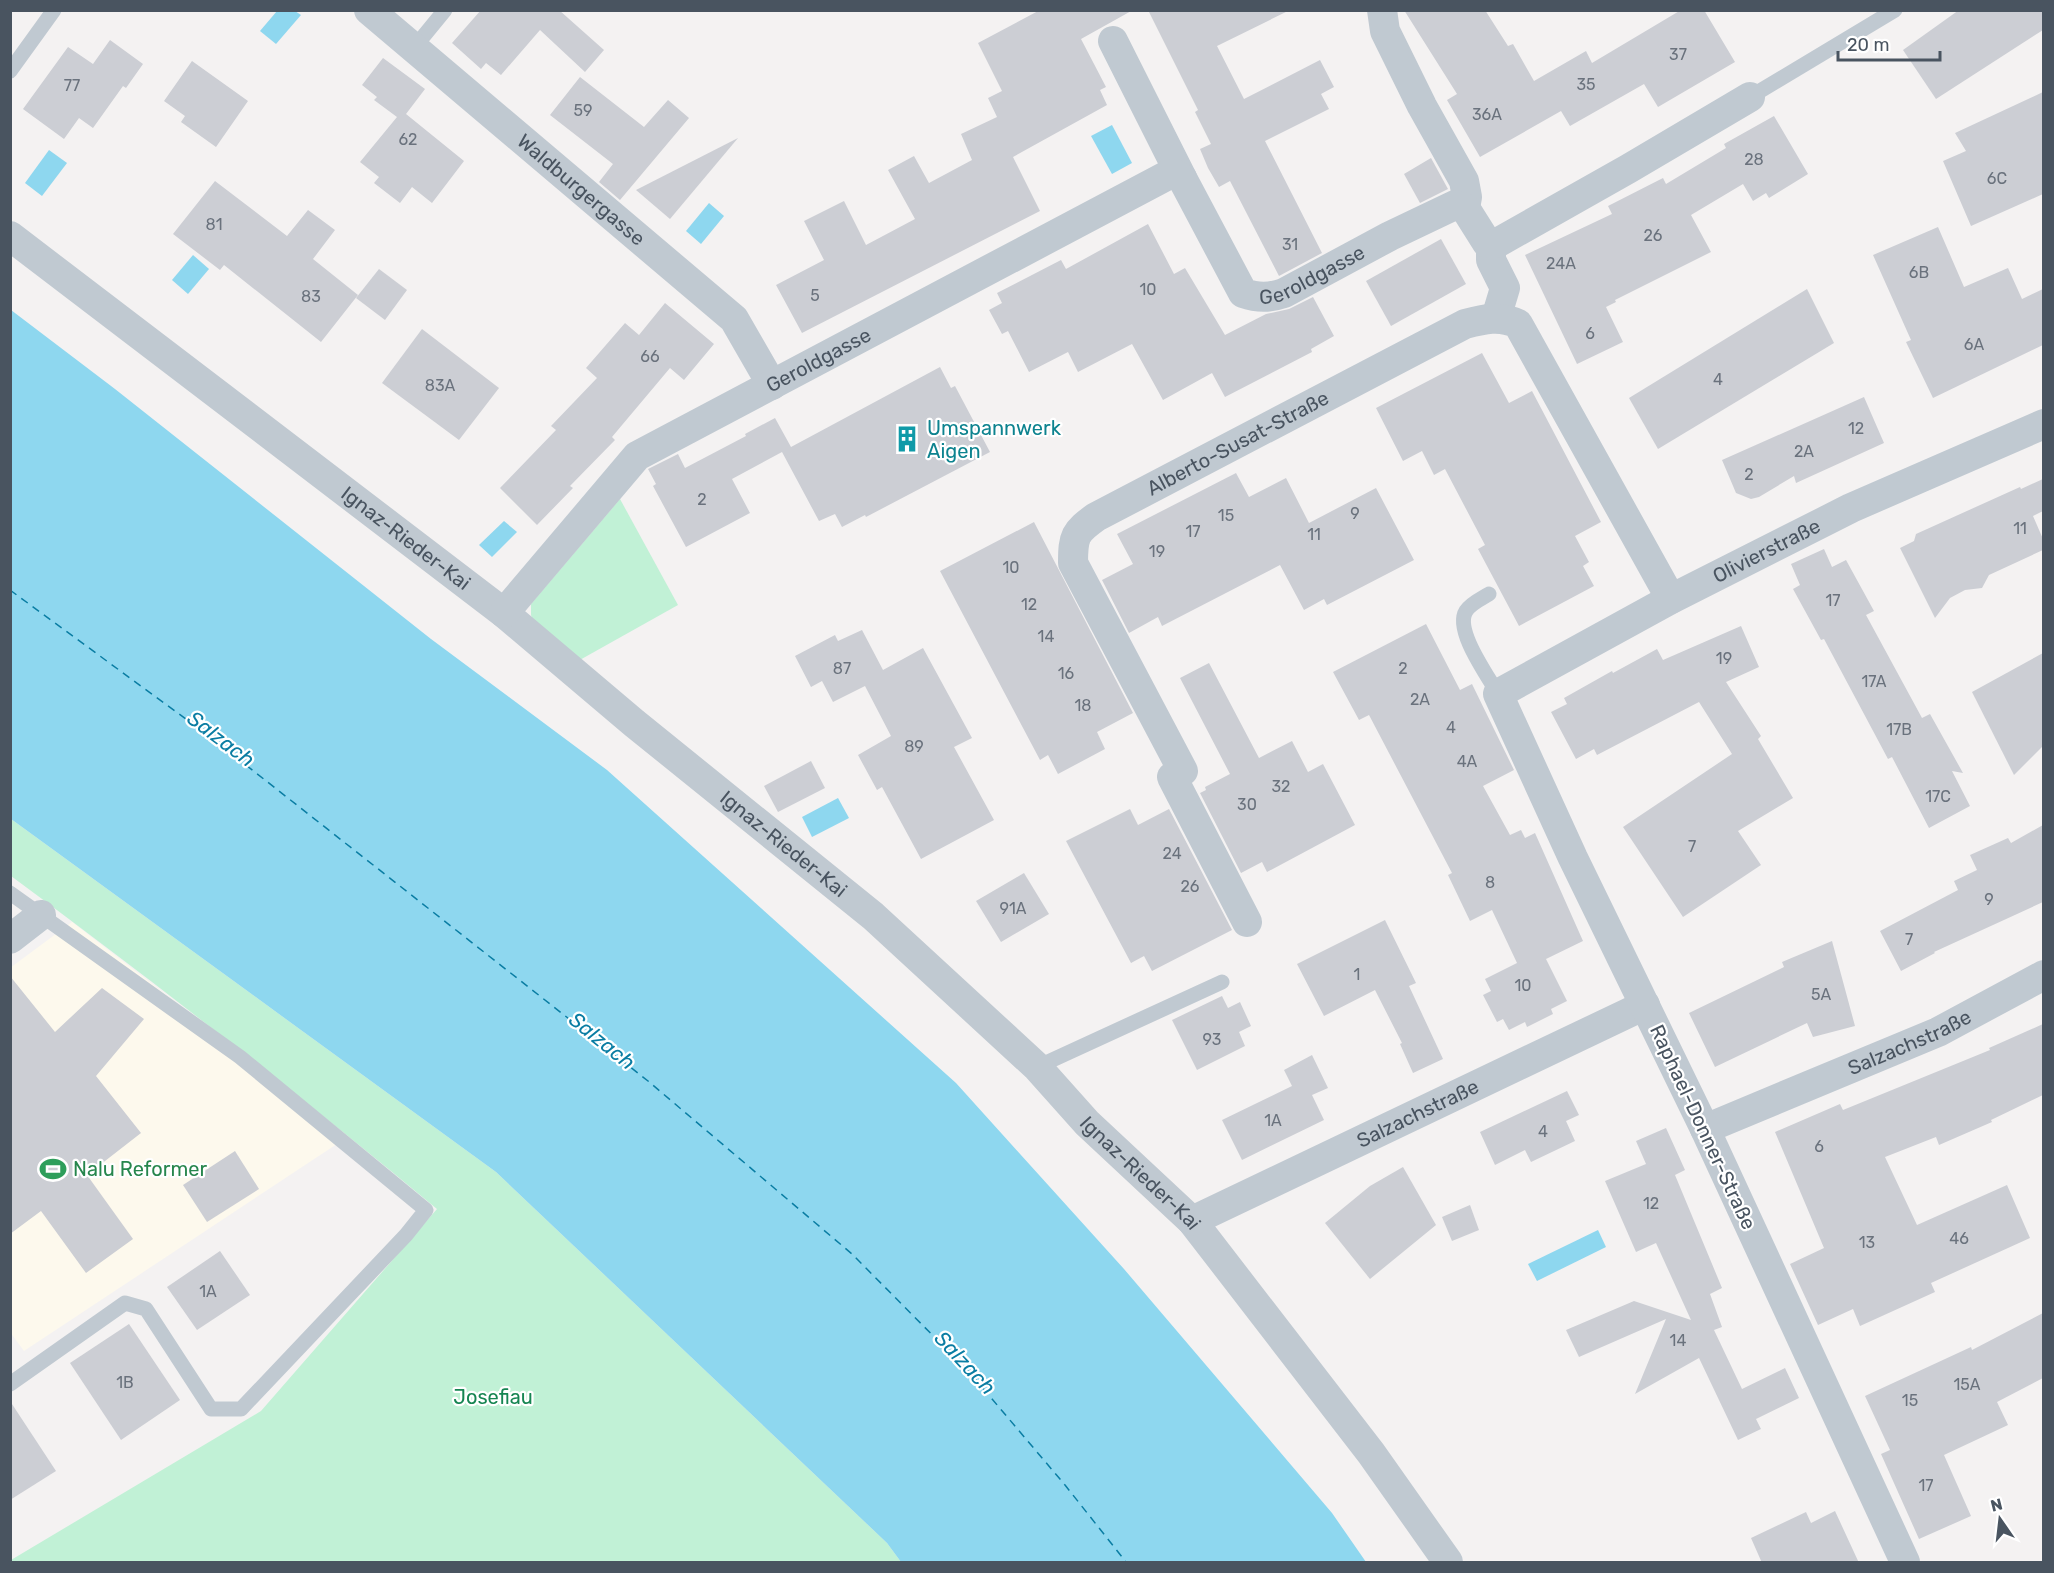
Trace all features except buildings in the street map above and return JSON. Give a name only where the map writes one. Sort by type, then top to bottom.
[{"type":"street","name":"Waldburgergasse","points":[[369,10],[734,319],[772,385]]},
{"type":"street","points":[[1382,10],[1385,31],[1422,106],[1464,181],[1467,197],[1465,208],[1487,243],[1491,244],[1503,240],[1750,97]]},
{"type":"street","name":"Geroldgasse","points":[[1113,41],[1243,293],[1270,298],[1284,293],[1390,236],[1455,205],[1465,208]]},
{"type":"street","name":"Geroldgasse","points":[[504,613],[637,456],[1168,175],[1175,174],[1182,178]]},
{"type":"street","name":"Ignaz-Rieder-Kai","points":[[10,236],[504,613],[634,723],[873,916],[1037,1067],[1087,1123],[1191,1221],[1371,1453],[1448,1563]]},
{"type":"street","points":[[1491,244],[1491,260],[1506,288],[1496,318],[1508,319],[1518,324],[1671,599]]},
{"type":"street","name":"Alberto-Susat-Straße","points":[[1247,922],[1172,777],[1183,771],[1073,563],[1073,544],[1080,529],[1096,517],[1466,324],[1496,318]]},
{"type":"street","name":"Olivierstraße","points":[[1498,694],[1671,599],[1851,508],[2043,424]]},
{"type":"street","name":"Raphael-Donner-Straße","points":[[1498,694],[1573,858],[1705,1130],[1905,1563]]},
{"type":"street","points":[[10,939],[42,915]]},
{"type":"street","name":"Salzachstraße","points":[[1705,1130],[1938,1032],[2043,975]]},
{"type":"street","name":"Salzachstraße","points":[[1191,1221],[1645,1005]]},
{"type":"lane","points":[[10,71],[54,10]]},
{"type":"lane","points":[[413,49],[445,10]]},
{"type":"lane","points":[[1750,97],[1894,10]]},
{"type":"lane","points":[[1489,594],[1466,611],[1462,621],[1467,640],[1498,694]]},
{"type":"lane","points":[[10,892],[240,1057],[426,1210],[241,1409],[211,1409],[146,1309],[125,1304],[10,1384]]},
{"type":"lane","points":[[1037,1067],[1222,982]]},
{"type":"shaded area","points":[[72,922],[349,1136],[24,1351],[10,1332],[10,968]]},
{"type":"green space","points":[[620,499],[678,605],[578,661],[534,625],[531,604]]},
{"type":"green space","name":"Josefiau","points":[[11,819],[496,1172],[887,1543],[901,1562],[11,1562],[261,1411],[437,1209],[226,1040],[11,876]]},
{"type":"water","points":[[277,11],[295,11],[301,15],[276,44],[260,31]]},
{"type":"water","points":[[1112,125],[1132,163],[1112,174],[1091,136]]},
{"type":"water","points":[[49,150],[67,163],[42,196],[25,183]]},
{"type":"water","points":[[709,203],[724,216],[701,244],[686,231]]},
{"type":"water","points":[[193,255],[209,269],[188,294],[172,280]]},
{"type":"water","name":"Salzach","points":[[11,310],[115,389],[431,639],[607,770],[956,1083],[1124,1269],[1332,1513],[1366,1562],[901,1562],[887,1543],[496,1172],[11,819]]},
{"type":"water","points":[[504,521],[517,532],[492,557],[479,545]]},
{"type":"water","points":[[838,798],[849,818],[812,837],[802,817]]},
{"type":"water","points":[[1598,1230],[1606,1247],[1537,1281],[1528,1264]]},
{"type":"ferry route","points":[[10,590],[209,736],[648,1081],[852,1254],[970,1373],[1065,1485],[1126,1562]]},
{"type":"place","name":"Umspannwerk Aigen","points":[[907,439]]},
{"type":"place","name":"Nalu Reformer","points":[[53,1169]]}]
